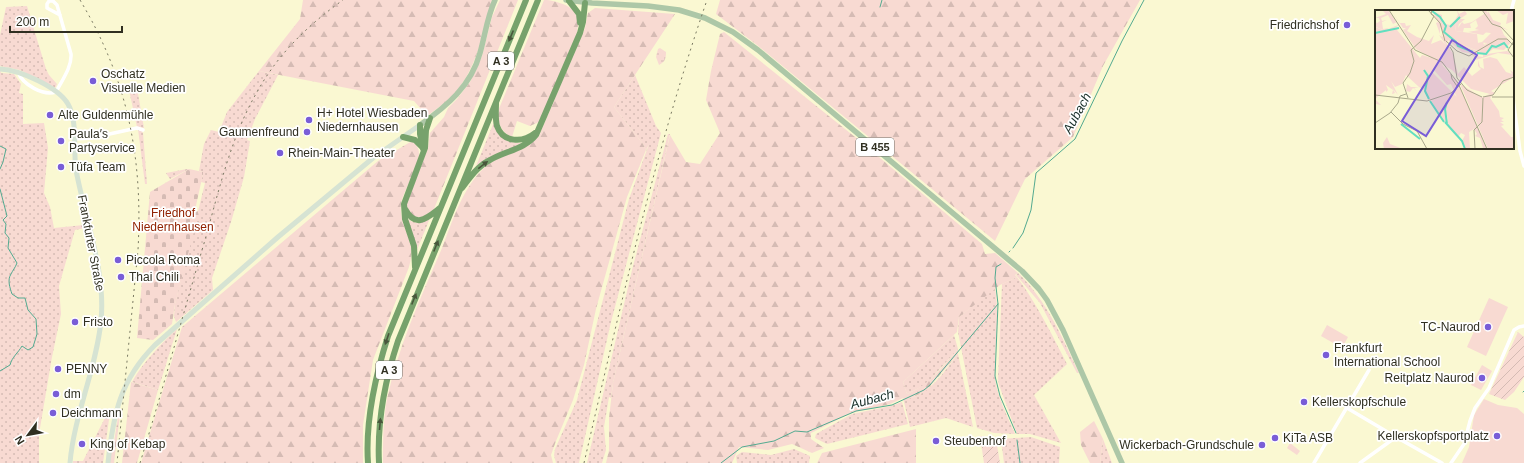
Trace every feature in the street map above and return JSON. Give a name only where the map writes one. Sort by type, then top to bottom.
[{"type":"highway","name":"A 3","points":[[368,463],[370,418],[376,377],[388,336],[526,0]]},
{"type":"highway","points":[[567,0],[579,14]]},
{"type":"highway","name":"A 3","points":[[379,463],[380,420],[389,368],[403,326],[538,1]]},
{"type":"highway","points":[[580,33],[579,14],[580,9],[585,3]]},
{"type":"highway","points":[[457,194],[475,171],[483,164],[530,142],[536,135],[580,33],[585,3]]},
{"type":"highway","points":[[496,101],[496,121],[500,132],[504,136],[509,139],[520,140],[531,136],[539,130]]},
{"type":"highway","points":[[416,268],[413,241],[405,219],[404,208],[406,196],[425,148],[426,127],[430,118]]},
{"type":"highway","points":[[420,125],[425,137]]},
{"type":"highway","points":[[420,125],[423,151]]},
{"type":"highway","points":[[403,137],[415,140],[423,151]]},
{"type":"highway","points":[[404,208],[410,216],[419,221],[427,218],[440,208]]},
{"type":"main road","points":[[108,463],[114,417],[120,396],[131,374],[150,349],[278,237],[373,158],[430,118],[456,96],[471,74],[479,56],[495,0]]},
{"type":"main road","name":"B 455","points":[[567,0],[585,3],[648,6],[679,10],[705,18],[733,32],[764,55],[1011,261],[1039,289],[1055,314],[1122,463]]},
{"type":"main road","name":"Frankfurter Straße","points":[[0,69],[18,72],[56,92],[67,102],[71,110],[73,120],[76,168],[100,275],[102,304],[98,343],[73,439],[70,463]]},
{"type":"street","points":[[1511,10],[1514,0]]},
{"type":"street","points":[[56,92],[72,60],[60,15]]},
{"type":"street","points":[[1514,106],[1520,151],[1524,166]]},
{"type":"street","points":[[74,139],[91,138],[137,128],[143,130]]},
{"type":"street","points":[[1451,463],[1464,444],[1475,408],[1489,388],[1514,330],[1518,327],[1524,326]]},
{"type":"street","points":[[1314,463],[1369,370]]},
{"type":"street","points":[[1347,408],[1396,438],[1442,463]]},
{"type":"street","points":[[1360,463],[1396,438]]},
{"type":"green space","points":[[303,0],[492,0],[474,62],[462,84],[451,97],[427,116],[414,101],[259,71],[300,19]]},
{"type":"green space","points":[[500,0],[518,0],[434,209],[423,218],[412,216],[407,207],[407,203],[428,148],[430,133],[444,117],[448,108],[470,82],[482,56],[492,17]]},
{"type":"green space","points":[[544,0],[563,4],[575,13],[578,21],[576,36],[541,121],[530,126],[517,121],[512,137],[505,133],[501,127],[498,111]]},
{"type":"green space","points":[[720,0],[1140,0],[1103,66],[1073,137],[1025,179],[995,241],[757,45],[716,14]]},
{"type":"green space","points":[[27,6],[46,69],[57,84],[55,88],[20,70],[0,66],[0,35],[6,7]]},
{"type":"green space","points":[[595,8],[675,14],[614,107],[646,150],[627,197],[596,309],[584,365],[573,400],[551,455],[553,463],[383,463],[387,399],[397,360],[459,205],[476,176],[484,168],[497,159],[526,146],[539,136],[585,28],[588,13]]},
{"type":"green space","points":[[724,32],[860,141],[982,244],[985,254],[995,253],[1018,273],[1015,275],[1017,277],[1000,285],[959,317],[957,332],[903,382],[907,394],[916,390],[930,380],[958,349],[958,354],[926,391],[909,399],[903,398],[890,404],[851,413],[811,433],[811,439],[824,448],[812,453],[792,444],[768,450],[739,447],[732,463],[606,463],[609,450],[609,418],[613,383],[670,135],[686,162],[700,164],[720,133],[706,100],[720,34]]},
{"type":"green space","points":[[660,48],[666,52],[666,54],[664,61],[659,65],[656,57],[658,49]]},
{"type":"green space","points":[[0,69],[1,73],[14,74],[21,84],[19,93],[23,94],[23,124],[44,123],[48,148],[44,193],[50,207],[54,228],[84,225],[85,228],[75,230],[59,286],[61,314],[39,434],[39,463],[0,463]]},
{"type":"green space","points":[[259,71],[278,75],[255,119],[247,140],[250,141],[244,177],[212,278],[213,290],[176,322],[174,316],[175,304],[205,183],[201,182],[203,172],[199,171],[204,144],[211,130],[219,132],[227,112]]},
{"type":"green space","points":[[635,75],[656,126],[661,133],[611,322],[579,463],[556,463],[554,455],[555,449],[577,400],[629,199],[649,144],[646,150],[614,107]]},
{"type":"green space","points":[[137,88],[144,128],[137,127],[129,90]]},
{"type":"green space","points":[[494,122],[506,138],[513,142],[524,143],[486,159],[476,166]]},
{"type":"green space","points":[[138,129],[143,133],[147,184],[145,184]]},
{"type":"green space","points":[[668,134],[670,134],[613,383],[611,398],[609,397],[604,427],[606,450],[602,463],[587,463],[632,270]]},
{"type":"green space","points":[[412,141],[418,148],[419,154],[414,172],[401,204],[401,209],[402,219],[412,252],[409,267],[373,360],[363,425],[363,463],[141,463],[182,327],[378,161]]},
{"type":"green space","points":[[189,169],[170,179],[166,173]]},
{"type":"green space","name":"Friedhof Niedernhausen","points":[[189,169],[203,172],[195,210],[199,212],[175,304],[172,324],[153,340],[137,338],[150,192]]},
{"type":"green space","points":[[406,218],[412,222],[418,222],[430,218],[417,250],[415,241]]},
{"type":"green space","points":[[1018,273],[1046,307],[1079,373],[1077,373],[1040,303],[1016,275]]},
{"type":"green space","points":[[1017,277],[1038,309],[1067,364],[1034,395],[1061,443],[1030,434],[1017,434],[999,385],[998,378],[1002,284]]},
{"type":"green space","points":[[995,288],[997,321],[995,375],[997,389],[1002,405],[1015,434],[994,433],[977,428],[958,332],[959,317]]},
{"type":"green space","name":"TC-Naurod","points":[[1489,298],[1508,307],[1486,356],[1467,347]]},
{"type":"green space","points":[[1327,325],[1348,337],[1342,348],[1321,336]]},
{"type":"green space","points":[[177,329],[158,390],[132,382],[142,367],[164,341]]},
{"type":"green space","points":[[1518,332],[1524,337],[1524,377],[1514,392],[1505,400],[1489,394]]},
{"type":"green space","points":[[954,335],[958,349],[929,381],[923,386],[907,394],[903,382]]},
{"type":"green space","points":[[958,354],[973,427],[946,418],[910,427],[903,398],[911,398],[920,394],[935,383]]},
{"type":"green space","name":"Reitplatz Naurod","points":[[1482,365],[1492,371],[1481,390],[1471,385]]},
{"type":"green space","points":[[131,382],[158,390],[137,463],[122,463]]},
{"type":"green space","name":"Kellerskopfsportplatz","points":[[1484,399],[1498,405],[1517,408],[1524,414],[1524,463],[1462,463],[1469,447],[1474,415]]},
{"type":"green space","points":[[902,402],[908,424],[827,444],[815,438],[816,434],[852,414],[891,406]]},
{"type":"green space","points":[[108,412],[110,412],[103,463],[73,463],[73,461],[83,461]]},
{"type":"green space","points":[[120,415],[114,463],[108,463],[109,450],[113,448],[118,417]]},
{"type":"green space","points":[[1094,421],[1103,439],[1100,463],[1090,463],[1081,445],[1080,432]]},
{"type":"green space","points":[[916,429],[916,463],[817,463],[822,453]]},
{"type":"green space","points":[[980,436],[996,439],[1000,463],[984,463]]},
{"type":"green space","points":[[1031,437],[1060,447],[1059,463],[1004,463],[1001,439]]},
{"type":"green space","points":[[1103,439],[1112,463],[1100,463]]},
{"type":"green space","points":[[1290,443],[1300,451],[1297,455],[1287,448]]},
{"type":"green space","points":[[794,449],[810,456],[809,463],[737,463],[736,456],[742,452],[771,455]]},
{"type":"waterway","points":[[880,7],[882,0]]},
{"type":"waterway","name":"Aubach","points":[[1013,248],[1023,233],[1031,210],[1036,173],[1075,139],[1122,41],[1144,0]]},
{"type":"waterway","points":[[0,146],[6,149],[0,169]]},
{"type":"waterway","points":[[0,189],[7,216],[3,220],[6,224],[5,233],[9,238],[8,248],[17,263],[10,276],[10,287],[12,294],[18,298],[25,298],[28,310],[36,319],[37,334],[33,347],[28,350],[22,346],[10,365],[0,371]]},
{"type":"waterway","name":"Aubach","points":[[721,463],[742,447],[774,441],[795,431],[807,432],[856,411],[892,405],[924,390],[930,385],[998,304],[995,278],[996,267],[1001,264]]},
{"type":"waterway","name":"Aubach","points":[[998,304],[995,376],[1000,396],[1016,433]]},
{"type":"waterway","name":"Aubach","points":[[1017,440],[1020,463]]},
{"type":"railway","points":[[80,0],[110,60],[121,90],[135,152],[138,183],[138,250],[117,463]]},
{"type":"railway","points":[[140,463],[226,164],[240,127],[257,92],[274,65],[306,30],[343,0]]},
{"type":"railway","points":[[584,463],[625,288],[655,172],[688,57],[707,0]]},
{"type":"place","name":"Friedrichshof","points":[[1347,25]]},
{"type":"place","name":"Oschatz Visuelle Medien","points":[[93,81]]},
{"type":"place","name":"Alte Guldenmühle","points":[[50,115]]},
{"type":"place","name":"H+ Hotel Wiesbaden Niedernhausen","points":[[309,120]]},
{"type":"place","name":"Gaumenfreund","points":[[307,132]]},
{"type":"place","name":"Paula′s Partyservice","points":[[61,141]]},
{"type":"place","name":"Rhein-Main-Theater","points":[[280,153]]},
{"type":"place","name":"Tüfa Team","points":[[61,167]]},
{"type":"place","name":"Piccola Roma","points":[[118,260]]},
{"type":"place","name":"Thai Chili","points":[[121,277]]},
{"type":"place","name":"Fristo","points":[[75,322]]},
{"type":"place","name":"TC-Naurod","points":[[1488,327]]},
{"type":"place","name":"Frankfurt International School","points":[[1326,355]]},
{"type":"place","name":"PENNY","points":[[58,369]]},
{"type":"place","name":"Reitplatz Naurod","points":[[1482,378]]},
{"type":"place","name":"dm","points":[[56,394]]},
{"type":"place","name":"Kellerskopfschule","points":[[1304,402]]},
{"type":"place","name":"Deichmann","points":[[53,413]]},
{"type":"place","name":"Kellerskopfsportplatz","points":[[1497,436]]},
{"type":"place","name":"KiTa ASB","points":[[1275,438]]},
{"type":"place","name":"Steubenhof","points":[[936,441]]},
{"type":"place","name":"King of Kebap","points":[[82,444]]},
{"type":"place","name":"Wickerbach-Grundschule","points":[[1262,445]]}]
